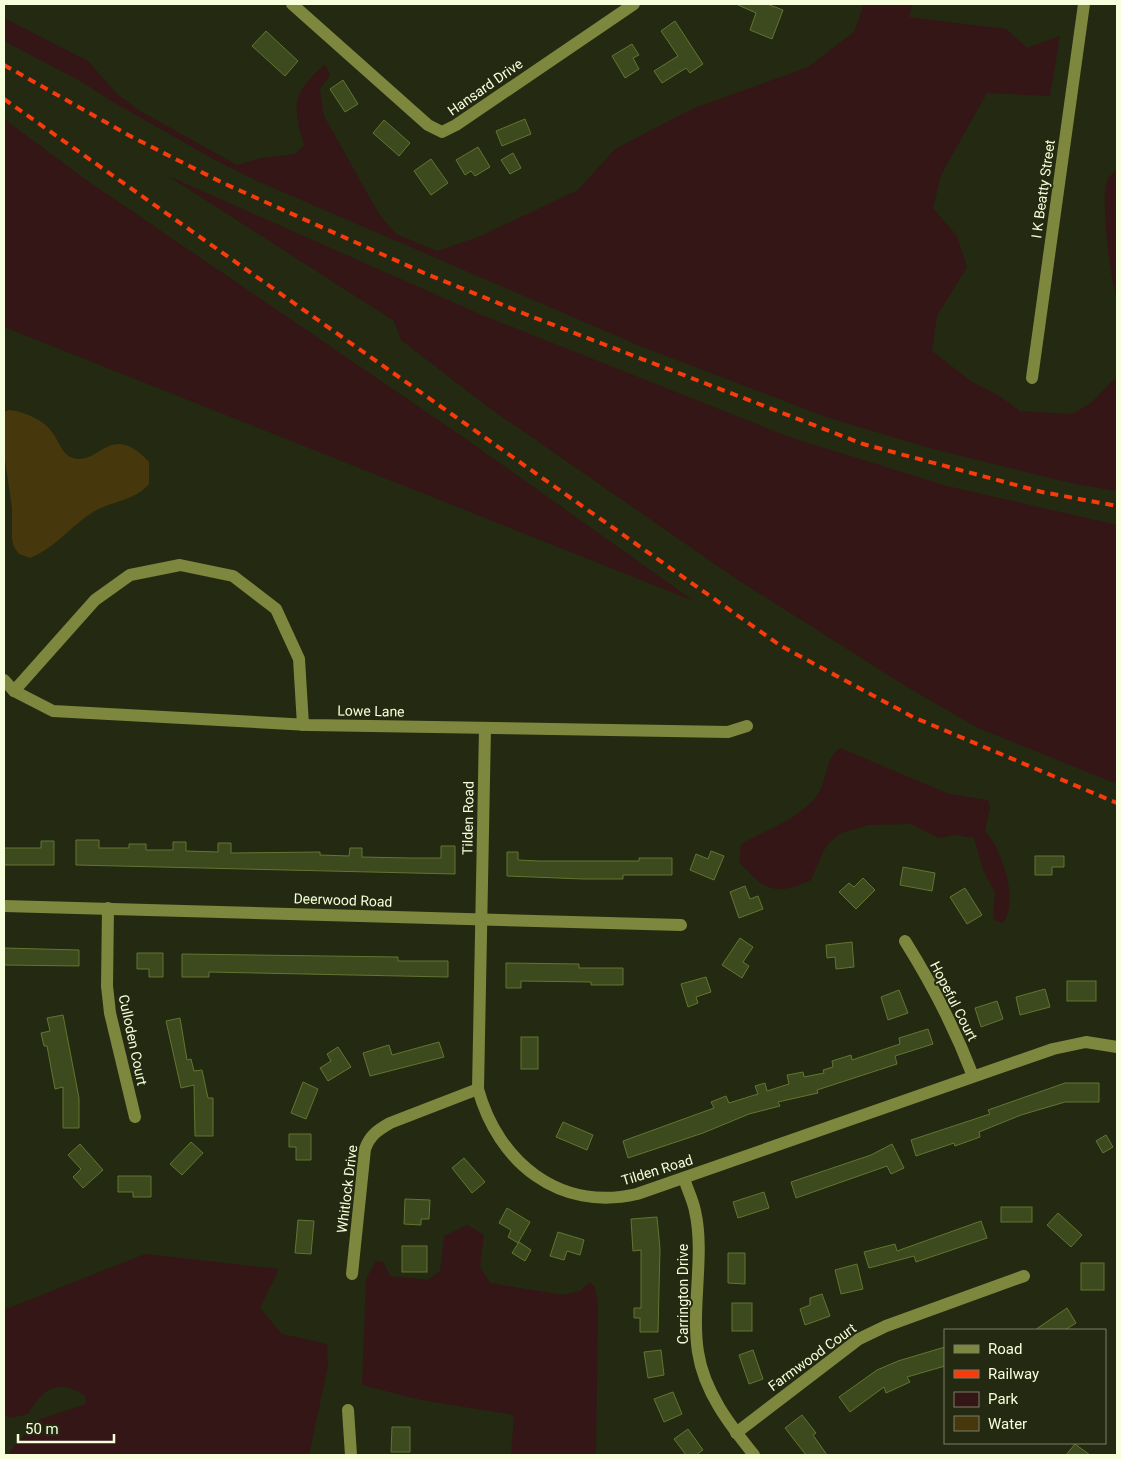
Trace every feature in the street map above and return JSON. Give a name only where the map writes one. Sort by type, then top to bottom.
[{"type":"street","name":"Hansard Drive","points":[[292,4],[428,125],[442,132],[456,125],[634,4]]},
{"type":"street","name":"I K Beatty Street","points":[[1032,378],[1084,4]]},
{"type":"street","points":[[14,691],[95,600],[130,575],[180,564],[233,576],[276,610],[299,659],[303,725]]},
{"type":"street","name":"Lowe Lane","points":[[4,680],[14,691],[53,711],[303,725],[728,732],[747,726]]},
{"type":"street","name":"Tilden Road","points":[[485,728],[478,1089],[493,1130],[512,1157],[532,1174],[562,1189],[593,1196],[623,1197],[684,1178],[973,1076],[1064,1046],[1086,1042],[1117,1047]]},
{"type":"street","name":"Deerwood Road","points":[[4,906],[681,925]]},
{"type":"street","name":"Culloden Court","points":[[108,908],[107,986],[110,1013],[135,1117]]},
{"type":"street","name":"Hopeful Court","points":[[905,941],[925,973],[954,1030],[973,1076]]},
{"type":"street","name":"Whitlock Drive","points":[[352,1274],[365,1148],[368,1140],[376,1130],[390,1123],[478,1089]]},
{"type":"street","name":"Carrington Drive","points":[[684,1178],[695,1211],[697,1229],[698,1352],[709,1389],[736,1433],[754,1455]]},
{"type":"street","name":"Farmwood Court","points":[[736,1433],[859,1339],[886,1326],[1024,1276]]},
{"type":"street","points":[[348,1410],[351,1455]]},
{"type":"green space","points":[[864,4],[912,4],[909,17],[1006,29],[1027,48],[1060,36],[1050,96],[987,93],[941,175],[933,208],[957,236],[967,267],[937,316],[932,351],[972,382],[998,395],[1020,411],[1072,414],[1091,403],[1117,376],[1117,491],[1075,484],[933,449],[826,417],[640,346],[255,180],[217,161],[111,101],[84,83],[4,41],[4,18],[88,61],[117,94],[140,111],[237,165],[261,158],[295,154],[304,145],[298,119],[298,100],[306,84],[325,64],[330,75],[320,89],[324,116],[379,214],[396,234],[437,251],[478,237],[578,190],[615,149],[692,109],[808,67],[854,32]]},
{"type":"green space","points":[[4,119],[85,179],[466,439],[694,601],[4,327]]},
{"type":"green space","points":[[1117,169],[1117,302],[1109,260],[1105,191],[1107,181]]},
{"type":"green space","points":[[168,176],[482,315],[789,437],[947,486],[1117,525],[1117,784],[978,728],[907,687],[735,578],[488,407],[401,340],[394,321]]},
{"type":"green space","points":[[840,748],[949,794],[988,800],[990,808],[985,831],[998,850],[1007,876],[1009,889],[1008,914],[1003,923],[996,921],[993,917],[995,893],[984,872],[974,838],[955,835],[938,838],[911,824],[868,825],[841,833],[831,841],[824,850],[811,880],[779,889],[763,884],[739,862],[741,844],[799,813],[815,798],[822,786],[831,758]]},
{"type":"green space","points":[[467,1225],[484,1235],[480,1267],[490,1283],[563,1295],[580,1291],[590,1282],[595,1287],[598,1304],[596,1455],[511,1455],[514,1415],[421,1400],[362,1385],[366,1279],[376,1261],[383,1262],[390,1276],[428,1280],[440,1271],[444,1236]]},
{"type":"green space","points":[[145,1254],[279,1269],[260,1308],[282,1334],[327,1344],[328,1366],[309,1455],[8,1455],[40,1419],[86,1404],[85,1396],[75,1390],[59,1387],[45,1392],[28,1414],[10,1418],[4,1413],[4,1310]]},
{"type":"water","points":[[9,410],[27,414],[39,420],[52,432],[63,451],[73,458],[82,459],[91,456],[115,444],[124,445],[136,450],[149,462],[149,484],[137,494],[93,512],[39,554],[30,558],[19,554],[14,547],[12,539],[12,508],[4,453],[4,412]]},
{"type":"building","points":[[736,4],[767,4],[783,10],[772,39],[750,30],[756,13]]},
{"type":"building","points":[[675,21],[703,64],[690,73],[686,68],[662,83],[654,71],[678,56],[661,31]]},
{"type":"building","points":[[266,31],[298,61],[285,76],[252,46]]},
{"type":"building","points":[[632,44],[639,55],[633,58],[639,69],[625,78],[612,56]]},
{"type":"building","points":[[343,80],[358,104],[345,112],[330,89]]},
{"type":"building","points":[[525,119],[531,134],[502,146],[496,131]]},
{"type":"building","points":[[384,120],[410,143],[399,156],[373,133]]},
{"type":"building","points":[[478,147],[490,167],[475,176],[471,171],[465,175],[456,160]]},
{"type":"building","points":[[513,153],[521,168],[510,174],[501,160]]},
{"type":"building","points":[[431,159],[448,183],[431,195],[414,171]]},
{"type":"building","points":[[76,840],[99,840],[99,848],[129,848],[129,844],[146,844],[146,850],[173,850],[173,842],[186,842],[186,851],[218,852],[218,843],[231,843],[231,853],[320,852],[320,855],[349,856],[350,848],[362,848],[362,857],[409,858],[441,858],[441,846],[455,846],[455,874],[76,865]]},
{"type":"building","points":[[41,841],[54,841],[54,865],[4,865],[4,848],[41,848]]},
{"type":"building","points":[[711,851],[724,856],[714,880],[690,870],[696,854],[708,859]]},
{"type":"building","points":[[507,852],[518,852],[518,860],[539,861],[639,861],[639,858],[672,858],[672,875],[623,875],[623,879],[507,876]]},
{"type":"building","points":[[1035,856],[1064,856],[1064,867],[1052,867],[1052,875],[1035,875]]},
{"type":"building","points":[[903,867],[935,873],[932,891],[900,885]]},
{"type":"building","points":[[863,878],[875,890],[856,909],[839,892],[849,883],[854,887]]},
{"type":"building","points":[[745,886],[750,899],[758,896],[763,909],[739,918],[730,892]]},
{"type":"building","points":[[965,888],[982,915],[967,924],[950,897]]},
{"type":"building","points":[[740,938],[753,947],[743,962],[749,966],[742,978],[722,965]]},
{"type":"building","points":[[852,942],[854,967],[836,969],[835,957],[827,958],[826,945]]},
{"type":"building","points":[[4,948],[79,950],[79,966],[4,965]]},
{"type":"building","points":[[137,953],[163,953],[163,977],[149,977],[149,969],[137,969]]},
{"type":"building","points":[[182,954],[398,957],[398,961],[448,961],[448,977],[209,972],[209,977],[182,977]]},
{"type":"building","points":[[506,963],[579,964],[579,968],[623,968],[623,985],[591,985],[591,982],[521,981],[521,988],[506,988]]},
{"type":"building","points":[[706,977],[711,992],[696,997],[698,1003],[688,1007],[681,984]]},
{"type":"building","points":[[1067,981],[1096,981],[1096,1001],[1067,1001]]},
{"type":"building","points":[[1045,989],[1050,1007],[1020,1015],[1016,997]]},
{"type":"building","points":[[899,990],[908,1013],[888,1020],[881,997]]},
{"type":"building","points":[[997,1001],[1003,1019],[981,1027],[975,1008]]},
{"type":"building","points":[[63,1015],[79,1098],[79,1128],[63,1128],[63,1087],[55,1089],[47,1046],[44,1046],[41,1033],[50,1031],[47,1018]]},
{"type":"building","points":[[180,1018],[187,1060],[191,1059],[194,1071],[202,1070],[208,1098],[213,1098],[213,1136],[195,1136],[194,1085],[181,1088],[166,1021]]},
{"type":"building","points":[[928,1029],[933,1044],[895,1056],[897,1064],[817,1090],[818,1093],[778,1102],[780,1106],[749,1114],[703,1133],[628,1158],[623,1141],[714,1108],[711,1102],[726,1096],[729,1103],[758,1094],[755,1086],[765,1083],[767,1091],[789,1084],[787,1075],[803,1072],[804,1077],[824,1073],[823,1070],[833,1067],[832,1061],[851,1055],[852,1060],[900,1044],[899,1038]]},
{"type":"building","points":[[521,1037],[538,1037],[538,1069],[521,1069]]},
{"type":"building","points":[[439,1042],[444,1057],[370,1076],[363,1053],[389,1045],[392,1055]]},
{"type":"building","points":[[338,1047],[351,1067],[328,1081],[320,1068],[331,1061],[327,1054]]},
{"type":"building","points":[[303,1082],[318,1089],[306,1119],[291,1113]]},
{"type":"building","points":[[1065,1083],[1099,1083],[1099,1102],[1065,1102],[1021,1115],[979,1132],[980,1137],[955,1146],[954,1143],[916,1156],[911,1140],[990,1114],[988,1110]]},
{"type":"building","points":[[563,1122],[593,1135],[587,1150],[556,1137]]},
{"type":"building","points":[[289,1134],[311,1134],[311,1160],[296,1160],[296,1147],[289,1147]]},
{"type":"building","points":[[1106,1135],[1113,1147],[1103,1153],[1096,1141]]},
{"type":"building","points":[[191,1142],[203,1153],[182,1175],[170,1164]]},
{"type":"building","points":[[80,1144],[103,1170],[83,1188],[73,1177],[81,1169],[68,1155]]},
{"type":"building","points":[[892,1144],[904,1168],[891,1174],[887,1166],[796,1198],[791,1182],[871,1155]]},
{"type":"building","points":[[464,1158],[485,1182],[472,1193],[452,1168]]},
{"type":"building","points":[[118,1176],[151,1176],[151,1197],[133,1197],[133,1192],[118,1192]]},
{"type":"building","points":[[764,1192],[769,1208],[738,1218],[733,1202]]},
{"type":"building","points":[[405,1199],[430,1200],[429,1219],[421,1219],[421,1225],[404,1224]]},
{"type":"building","points":[[1001,1207],[1032,1207],[1032,1222],[1001,1222]]},
{"type":"building","points":[[507,1208],[530,1222],[518,1243],[508,1237],[511,1230],[499,1223]]},
{"type":"building","points":[[1058,1213],[1082,1235],[1071,1247],[1047,1225]]},
{"type":"building","points":[[657,1217],[660,1249],[658,1332],[640,1332],[640,1318],[634,1318],[634,1308],[641,1308],[641,1250],[633,1251],[631,1219]]},
{"type":"building","points":[[298,1220],[314,1221],[311,1254],[295,1253]]},
{"type":"building","points":[[981,1221],[987,1238],[916,1262],[914,1256],[869,1268],[864,1252],[895,1244],[897,1251]]},
{"type":"building","points":[[558,1232],[584,1240],[580,1255],[567,1251],[564,1260],[550,1256]]},
{"type":"building","points":[[519,1242],[531,1250],[525,1261],[512,1253]]},
{"type":"building","points":[[402,1246],[427,1246],[427,1272],[402,1272]]},
{"type":"building","points":[[728,1253],[745,1253],[745,1284],[728,1283]]},
{"type":"building","points":[[1081,1263],[1104,1263],[1104,1290],[1081,1290]]},
{"type":"building","points":[[857,1264],[863,1289],[841,1294],[835,1270]]},
{"type":"building","points":[[822,1294],[830,1316],[805,1325],[800,1309],[810,1305],[810,1298]]},
{"type":"building","points":[[732,1303],[752,1303],[752,1331],[732,1331]]},
{"type":"building","points":[[1067,1308],[1076,1323],[1067,1329],[1036,1329]]},
{"type":"building","points":[[944,1347],[944,1366],[907,1377],[910,1382],[886,1393],[884,1387],[850,1412],[839,1397],[877,1370],[898,1361]]},
{"type":"building","points":[[661,1350],[664,1375],[648,1378],[644,1352]]},
{"type":"building","points":[[753,1350],[763,1379],[749,1384],[739,1355]]},
{"type":"building","points":[[673,1392],[682,1414],[664,1422],[654,1399]]},
{"type":"building","points":[[802,1415],[816,1433],[813,1435],[827,1455],[806,1455],[785,1428]]},
{"type":"building","points":[[392,1427],[410,1427],[410,1452],[391,1452]]},
{"type":"building","points":[[688,1429],[703,1450],[696,1455],[686,1455],[674,1439]]},
{"type":"building","points":[[1075,1444],[1090,1455],[1066,1455]]},
{"type":"railway","points":[[4,65],[132,137],[223,183],[424,273],[525,314],[863,444],[1042,492],[1117,506]]},
{"type":"railway","points":[[4,99],[781,646],[913,717],[1117,803]]}]
